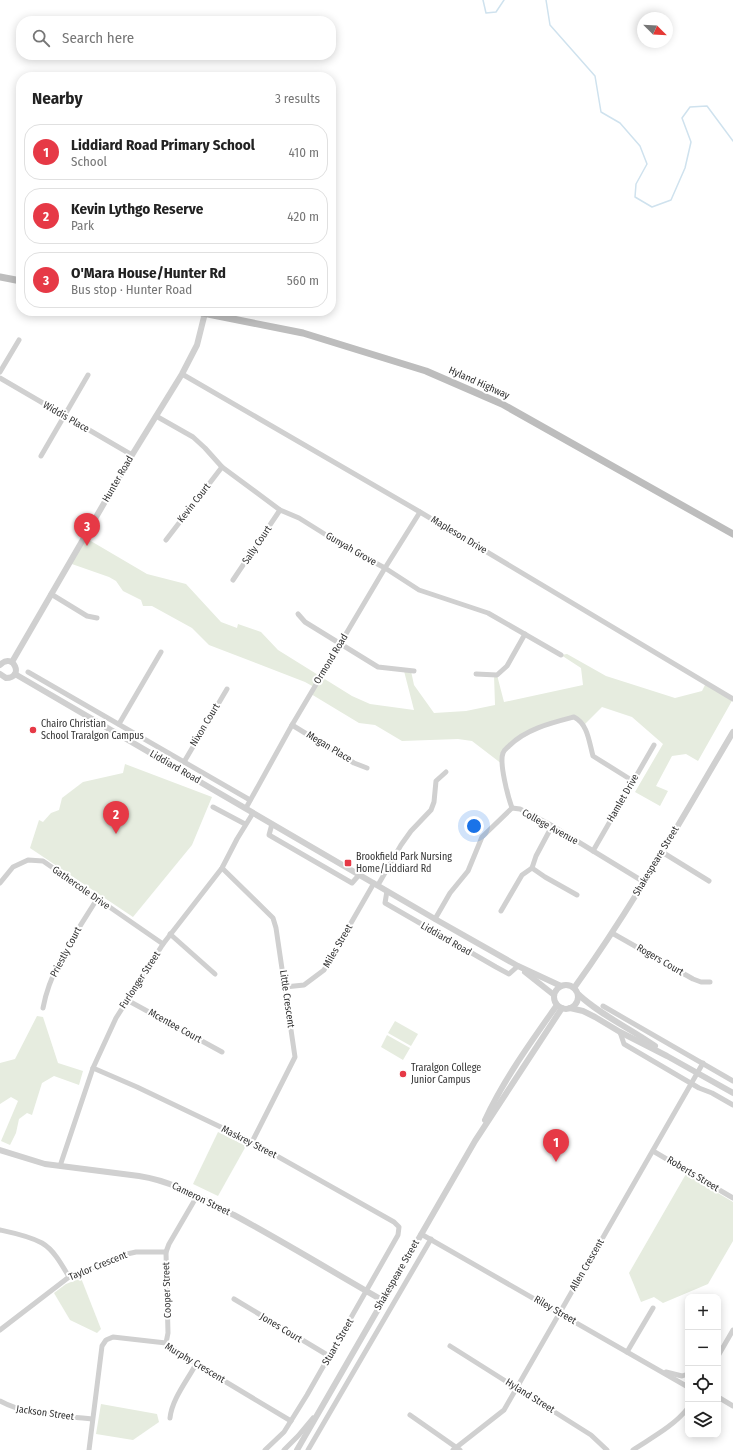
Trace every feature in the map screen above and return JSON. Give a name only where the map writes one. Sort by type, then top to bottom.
[{"type":"main road","points":[[0,277],[16,280]]},
{"type":"main road","name":"Hyland Highway","points":[[219,316],[303,333],[426,371],[502,404],[733,534]]},
{"type":"street","name":"Hunter Road","points":[[12,662],[132,455],[182,374],[197,345],[203,316]]},
{"type":"street","points":[[0,372],[19,340]]},
{"type":"street","name":"Mapleson Drive","points":[[182,374],[420,512],[733,699]]},
{"type":"street","points":[[41,456],[88,375]]},
{"type":"street","name":"Widdis Place","points":[[0,378],[132,455]]},
{"type":"street","name":"Gunyah Grove","points":[[156,416],[193,437],[222,467],[280,510],[299,518],[348,548],[385,568],[419,590],[488,612],[561,655]]},
{"type":"street","name":"Kevin Court","points":[[166,540],[222,467]]},
{"type":"street","name":"Sally Court","points":[[233,580],[280,510]]},
{"type":"street","name":"Ormond Road","points":[[246,808],[340,644],[420,512]]},
{"type":"street","points":[[51,594],[87,616],[97,618]]},
{"type":"street","points":[[298,614],[305,622],[378,667],[414,671]]},
{"type":"street","points":[[476,674],[497,675],[507,666],[525,634]]},
{"type":"street","points":[[119,724],[161,652]]},
{"type":"street","points":[[0,665],[4,662],[12,662],[16,666],[15,674],[8,678],[1,678]]},
{"type":"street","name":"Liddiard Road","points":[[28,672],[250,800]]},
{"type":"street","name":"Liddiard Road","points":[[15,674],[435,919],[518,966],[561,986]]},
{"type":"street","name":"Nixon Court","points":[[184,762],[227,689]]},
{"type":"street","points":[[512,808],[505,782],[502,761],[503,752],[512,743],[528,732],[557,721],[574,718],[578,720],[584,725],[594,756],[633,780]]},
{"type":"street","name":"Megan Place","points":[[292,726],[366,768]]},
{"type":"street","name":"Shakespeare Street","points":[[574,988],[612,933],[644,882],[733,732]]},
{"type":"street","name":"Hamlet Drive","points":[[593,851],[654,744]]},
{"type":"street","name":"Miles Street","points":[[285,987],[304,985],[324,970],[401,845],[411,831],[431,810],[434,802],[436,781],[446,772]]},
{"type":"street","points":[[213,807],[245,824]]},
{"type":"street","name":"College Avenue","points":[[435,919],[450,893],[468,871],[482,837],[512,808],[520,809],[552,826],[644,882]]},
{"type":"street","name":"Furlonger Street","points":[[60,1166],[93,1068],[116,1018],[170,934],[222,868],[253,812]]},
{"type":"street","points":[[272,824],[269,835],[352,883],[359,875]]},
{"type":"street","points":[[501,911],[522,875],[532,868],[536,856],[552,826]]},
{"type":"street","points":[[662,852],[709,881]]},
{"type":"street","name":"Gathercole Drive","points":[[0,883],[14,866],[28,860],[43,861],[163,944]]},
{"type":"street","name":"Little Crescent","points":[[222,868],[273,918],[276,928],[295,1057],[252,1142]]},
{"type":"street","points":[[532,868],[577,895]]},
{"type":"street","name":"Liddiard Road","points":[[387,891],[385,903],[443,937],[509,974],[518,966]]},
{"type":"street","name":"Priestly Court","points":[[43,1008],[46,992],[62,957],[97,899]]},
{"type":"street","name":"Rogers Court","points":[[612,933],[693,979],[701,982],[710,982]]},
{"type":"street","points":[[170,934],[214,974]]},
{"type":"street","name":"Liddiard Road","points":[[518,966],[554,995]]},
{"type":"street","points":[[667,1056],[639,1035],[591,1005],[569,985],[561,986],[555,991],[554,1000],[559,1007],[583,1011],[595,1016],[620,1032],[667,1056],[733,1093]]},
{"type":"street","points":[[570,1008],[576,1003],[578,994]]},
{"type":"street","name":"Mcentee Court","points":[[127,1000],[222,1052]]},
{"type":"street","points":[[603,1006],[733,1080]]},
{"type":"street","name":"Shakespeare Street","points":[[297,1450],[382,1300],[475,1141],[504,1084],[529,1044],[559,1007]]},
{"type":"street","points":[[620,1032],[624,1044],[692,1084],[733,1105]]},
{"type":"street","name":"Allen Crescent","points":[[456,1449],[504,1410],[703,1063]]},
{"type":"street","name":"Maskrey Street","points":[[93,1068],[137,1087],[252,1142],[394,1222],[399,1227]]},
{"type":"street","name":"Cameron Street","points":[[0,1150],[45,1164],[154,1178],[170,1184],[197,1196],[263,1230],[382,1300]]},
{"type":"street","name":"Roberts Street","points":[[653,1151],[733,1198]]},
{"type":"street","name":"Cooper Street","points":[[166,1343],[168,1333],[166,1252],[169,1244],[197,1196]]},
{"type":"street","name":"Stuart Street","points":[[265,1450],[284,1432],[307,1395],[398,1235],[399,1227]]},
{"type":"street","points":[[0,1230],[30,1238],[42,1243],[51,1250],[69,1277]]},
{"type":"street","name":"Riley Street","points":[[421,1234],[685,1385]]},
{"type":"street","name":"Shakespeare Street","points":[[308,1450],[431,1239]]},
{"type":"street","name":"Taylor Crescent","points":[[1,1328],[69,1277],[127,1254],[136,1252],[166,1252]]},
{"type":"street","name":"Jones Court","points":[[234,1299],[329,1356]]},
{"type":"street","points":[[627,1352],[653,1308]]},
{"type":"street","points":[[721,1351],[733,1330]]},
{"type":"street","name":"Murphy Crescent","points":[[89,1450],[102,1346],[106,1340],[117,1338],[166,1343],[196,1364],[291,1421]]},
{"type":"street","name":"Hyland Street","points":[[450,1346],[591,1435],[607,1450]]},
{"type":"street","points":[[647,1363],[671,1374],[682,1376],[685,1375]]},
{"type":"street","points":[[170,1418],[174,1402],[196,1364]]},
{"type":"street","points":[[721,1399],[733,1406]]},
{"type":"street","name":"Jackson Street","points":[[0,1401],[12,1408],[23,1411],[92,1419]]},
{"type":"street","points":[[284,1450],[298,1436],[320,1409]]},
{"type":"street","points":[[633,1450],[663,1430],[685,1412]]},
{"type":"street","points":[[410,1416],[456,1449]]},
{"type":"shaded area","points":[[84,537],[147,574],[186,584],[221,622],[237,628],[238,624],[261,632],[278,650],[352,696],[370,704],[414,710],[404,671],[411,671],[414,685],[434,713],[466,711],[495,705],[494,675],[497,675],[504,702],[583,685],[581,668],[561,655],[567,654],[606,676],[675,698],[702,691],[706,683],[733,699],[698,761],[686,754],[672,756],[656,786],[668,791],[660,806],[635,792],[663,744],[632,717],[602,707],[584,725],[573,719],[545,727],[524,735],[508,747],[504,754],[502,764],[472,741],[458,739],[402,741],[375,725],[359,723],[311,694],[314,687],[305,682],[209,645],[192,628],[152,606],[143,606],[141,600],[123,591],[116,581],[109,577],[69,563]]},
{"type":"shaded area","points":[[125,764],[212,797],[192,845],[133,917],[30,848],[39,820],[43,822],[51,813],[59,810],[62,798],[83,782],[123,773]]},
{"type":"shaded area","points":[[37,1016],[43,1017],[58,1063],[83,1071],[79,1085],[54,1076],[42,1083],[32,1115],[27,1113],[19,1119],[16,1133],[10,1145],[1,1141],[18,1101],[11,1097],[0,1104],[0,1063],[15,1059]]},
{"type":"shaded area","points":[[395,1021],[418,1034],[411,1046],[388,1033]]},
{"type":"shaded area","points":[[387,1035],[410,1048],[403,1060],[381,1047]]},
{"type":"shaded area","points":[[218,1132],[246,1146],[218,1196],[193,1184]]},
{"type":"shaded area","points":[[686,1174],[733,1202],[733,1241],[708,1284],[663,1303],[654,1297],[641,1302],[629,1273]]},
{"type":"shaded area","points":[[81,1278],[101,1329],[97,1333],[70,1320],[54,1293],[66,1284]]},
{"type":"shaded area","points":[[101,1404],[157,1414],[159,1422],[133,1440],[96,1434]]},
{"type":"waterway","points":[[483,0],[486,13],[496,12],[504,0]]},
{"type":"waterway","points":[[546,0],[550,25],[595,76],[601,112],[620,123],[640,146],[647,164],[636,184],[635,197],[652,207],[671,200],[685,168],[691,142],[682,118],[690,107],[707,106],[733,141]]},
{"type":"place","name":"O'Mara House/Hunter Rd","points":[[87,546]]},
{"type":"place","name":"Chairo Christian School Traralgon Campus","points":[[33,730]]},
{"type":"place","name":"Kevin Lythgo Reserve","points":[[116,834]]},
{"type":"place","name":"Brookfield Park Nursing Home/Liddiard Rd","points":[[348,863]]},
{"type":"place","name":"Traralgon College Junior Campus","points":[[403,1074]]},
{"type":"place","name":"Liddiard Road Primary School","points":[[556,1162]]}]
